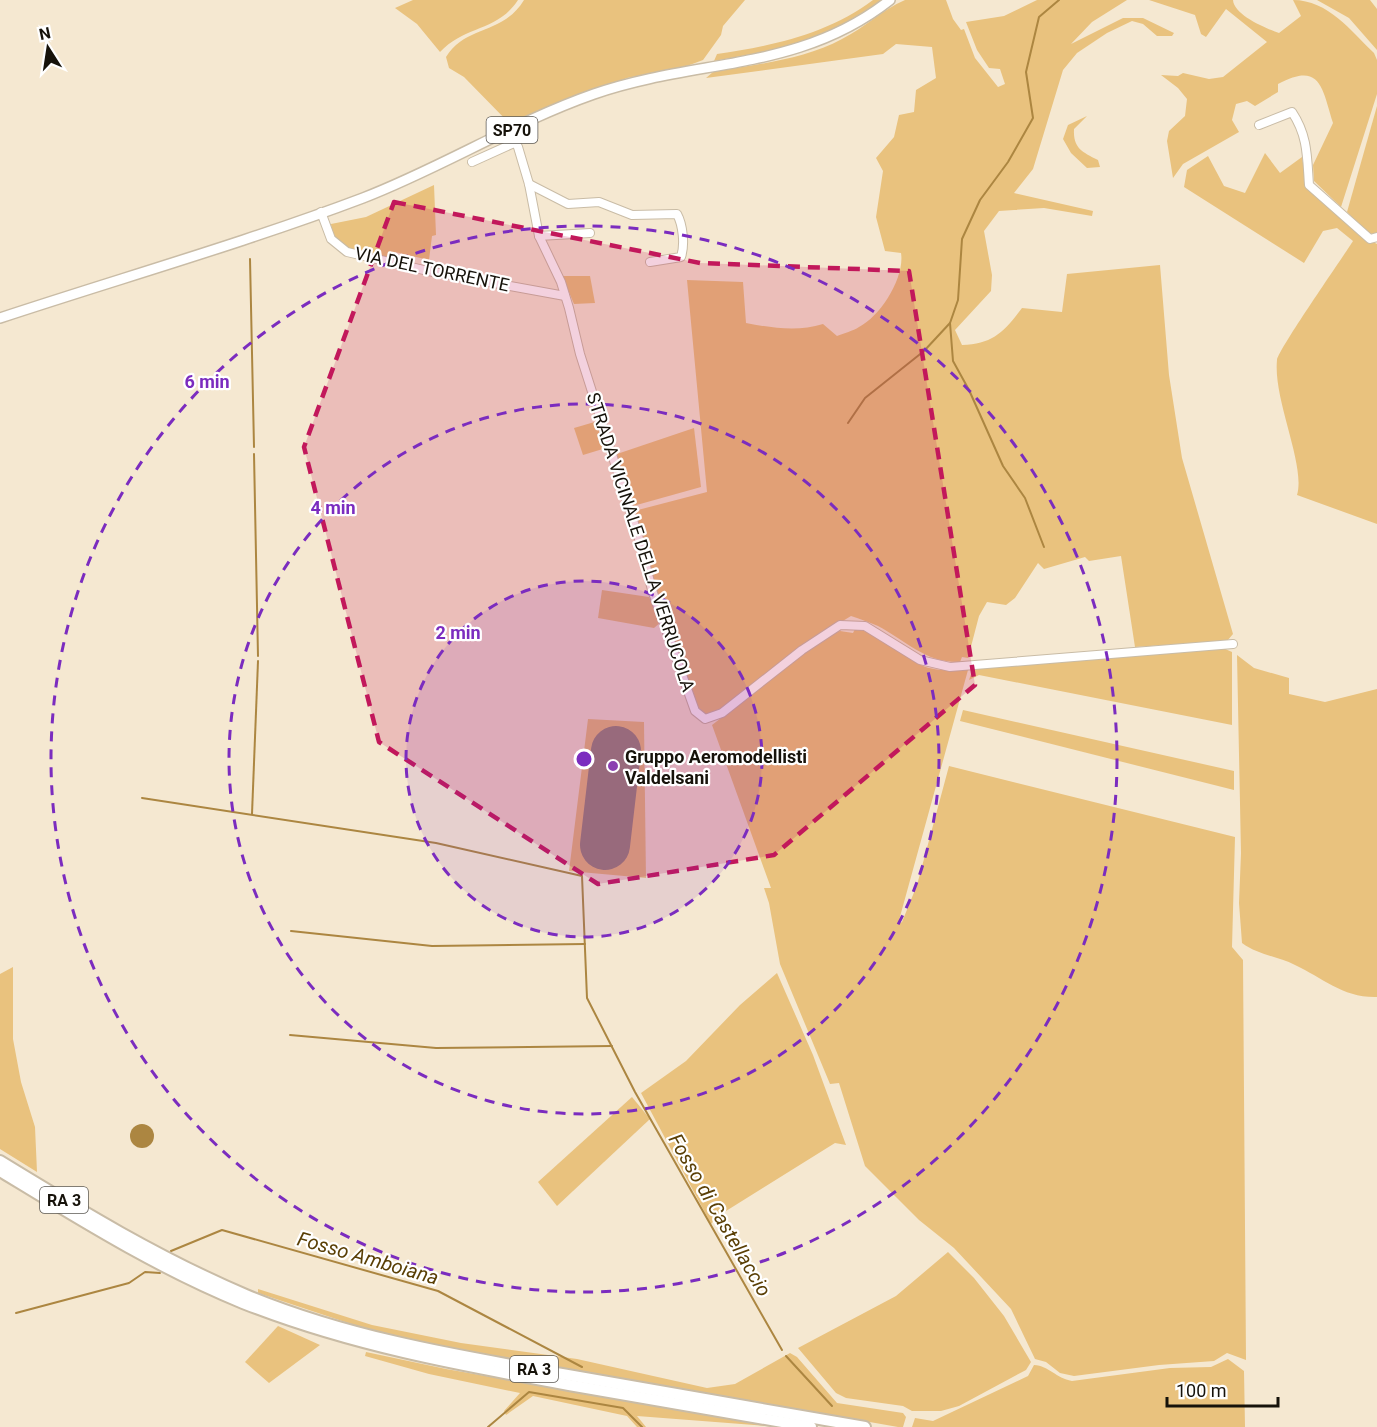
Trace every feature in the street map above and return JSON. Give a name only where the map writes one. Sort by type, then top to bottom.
[{"type":"highway","points":[[0,1155],[43,1187]]},
{"type":"highway","name":"RA 3","points":[[0,1161],[126,1242]]},
{"type":"highway","name":"RA 3","points":[[0,1171],[126,1242],[302,1324],[420,1358],[810,1427]]},
{"type":"highway","points":[[0,1177],[22,1184]]},
{"type":"highway","name":"RA 3","points":[[211,1283],[321,1322],[428,1350],[865,1427]]},
{"type":"main road","name":"SP70","points":[[0,318],[364,197],[582,98],[656,77],[782,54],[813,45],[844,32],[891,0]]},
{"type":"street","points":[[1259,125],[1292,112],[1303,129],[1309,185],[1370,238],[1377,237]]},
{"type":"street","points":[[508,132],[518,147],[529,184],[539,236],[565,296]]},
{"type":"street","points":[[472,162],[514,143]]},
{"type":"street","points":[[529,184],[568,204],[599,202],[632,215],[677,214],[680,220],[683,250],[681,257],[650,262]]},
{"type":"street","name":"VIA DEL TORRENTE","points":[[321,212],[329,236],[337,247],[348,252],[565,296]]},
{"type":"street","points":[[539,236],[590,233]]},
{"type":"street","name":"STRADA VICINALE DELLA VERRUCOLA","points":[[565,296],[580,354],[640,542],[652,590],[695,711],[705,719],[722,713],[802,650],[840,625],[865,626],[920,660],[950,668],[1233,644]]},
{"type":"highlighted area","points":[[394,202],[700,263],[909,271],[975,685],[774,855],[598,884],[379,742],[304,447]]},
{"type":"shaded area","points":[[413,0],[518,0],[500,18],[460,37],[440,52],[417,24],[395,8]]},
{"type":"shaded area","points":[[524,0],[745,0],[723,26],[721,35],[703,60],[687,66],[627,78],[511,125],[464,77],[449,68],[446,57],[464,40],[506,19]]},
{"type":"shaded area","points":[[873,0],[883,0],[831,32],[791,47],[714,61],[717,54],[758,47],[818,30],[856,12]]},
{"type":"shaded area","points":[[905,0],[946,0],[953,19],[961,30],[964,29],[975,58],[998,87],[1005,84],[1000,69],[989,68],[977,50],[966,22],[1004,16],[1037,0],[1127,0],[1092,22],[1071,44],[1123,18],[1143,18],[1174,33],[1172,36],[1157,36],[1143,24],[1132,21],[1107,33],[1077,53],[1063,70],[1033,169],[1014,193],[1093,211],[1092,216],[1044,208],[999,211],[984,231],[992,275],[991,291],[955,330],[962,345],[982,342],[1003,330],[1022,308],[1062,312],[1067,274],[1160,265],[1169,375],[1182,458],[1233,634],[1227,641],[1135,647],[1121,556],[1089,561],[1085,557],[1044,569],[1038,563],[1015,598],[1006,605],[987,602],[979,616],[968,658],[962,657],[960,662],[926,655],[878,626],[851,616],[803,645],[721,710],[711,715],[703,713],[697,705],[660,601],[634,511],[707,492],[687,280],[743,282],[746,323],[795,329],[823,324],[837,336],[867,322],[890,295],[901,263],[901,253],[885,251],[876,217],[883,171],[876,158],[894,137],[899,115],[914,112],[916,90],[936,78],[932,47],[896,44],[883,54],[706,78],[713,72],[795,57],[827,46],[850,35]]},
{"type":"shaded area","points":[[1149,0],[1233,0],[1244,16],[1279,33],[1301,16],[1293,0],[1306,1],[1338,18],[1374,53],[1377,60],[1377,94],[1341,207],[1314,181],[1313,165],[1333,123],[1318,82],[1303,75],[1278,84],[1278,92],[1255,106],[1247,101],[1236,104],[1232,120],[1239,132],[1183,164],[1173,178],[1167,141],[1169,131],[1185,116],[1187,99],[1178,88],[1161,75],[1178,76],[1183,73],[1209,79],[1223,77],[1267,42],[1226,9],[1206,37],[1201,34],[1195,15]]},
{"type":"shaded area","points":[[1317,0],[1370,0],[1377,9],[1377,50],[1349,18]]},
{"type":"shaded area","points":[[1377,106],[1377,233],[1370,234],[1347,212]]},
{"type":"shaded area","points":[[1087,116],[1074,129],[1075,141],[1083,152],[1098,160],[1100,167],[1087,168],[1071,153],[1063,139],[1068,125]]},
{"type":"shaded area","points":[[1265,153],[1280,173],[1302,157],[1307,187],[1361,236],[1377,244],[1377,524],[1297,495],[1299,482],[1297,467],[1277,376],[1277,360],[1280,353],[1353,241],[1337,228],[1323,231],[1304,263],[1184,187],[1187,170],[1208,156],[1224,186],[1245,193]]},
{"type":"shaded area","points":[[434,185],[436,235],[432,236],[429,260],[395,252],[393,260],[364,254],[345,247],[333,234],[331,224],[366,217]]},
{"type":"shaded area","points":[[562,276],[590,276],[595,303],[574,304]]},
{"type":"shaded area","points":[[598,421],[606,448],[583,455],[574,428]]},
{"type":"shaded area","points":[[694,428],[701,487],[633,506],[617,454]]},
{"type":"shaded area","points":[[602,590],[649,597],[661,622],[654,628],[598,618]]},
{"type":"shaded area","points":[[855,629],[873,634],[926,667],[968,670],[898,924],[902,922],[917,885],[949,766],[1235,837],[1232,947],[1243,960],[1246,1360],[1227,1353],[1214,1361],[1159,1365],[1074,1376],[1060,1373],[1046,1362],[1035,1359],[1011,1309],[954,1248],[919,1220],[865,1166],[839,1083],[830,1084],[780,964],[769,903],[764,888],[771,888],[712,725],[823,639],[840,631],[853,633]]},
{"type":"shaded area","points":[[1223,648],[1232,652],[1232,725],[979,675],[969,680],[972,671],[979,668]]},
{"type":"shaded area","points":[[1237,655],[1254,668],[1289,678],[1289,694],[1325,702],[1377,689],[1377,997],[1343,991],[1295,965],[1254,950],[1242,943],[1239,903],[1241,853]]},
{"type":"shaded area","points":[[963,710],[1234,771],[1234,790],[960,721]]},
{"type":"shaded area","name":"Gruppo Aeromodellisti Valdelsani","points":[[588,719],[644,722],[646,878],[569,871]]},
{"type":"shaded area","points":[[13,967],[13,1039],[21,1082],[35,1127],[37,1172],[0,1149],[0,974]]},
{"type":"shaded area","points":[[777,973],[813,1055],[846,1145],[835,1143],[718,1216],[711,1224],[641,1093],[686,1061],[740,1005]]},
{"type":"shaded area","points":[[632,1097],[650,1119],[557,1206],[538,1182]]},
{"type":"shaded area","points":[[142,1124],[150,1128],[154,1136],[150,1144],[142,1148],[134,1144],[130,1136],[134,1128]]},
{"type":"shaded area","points":[[948,1252],[974,1278],[1004,1316],[1031,1362],[1026,1370],[959,1406],[941,1411],[912,1411],[903,1406],[846,1398],[836,1393],[798,1348],[896,1296]]},
{"type":"shaded area","points":[[258,1289],[372,1325],[461,1343],[577,1359],[707,1388],[735,1384],[790,1353],[797,1357],[837,1403],[903,1413],[906,1417],[903,1427],[898,1427],[428,1344],[369,1330],[258,1293]]},
{"type":"shaded area","points":[[278,1326],[320,1345],[269,1383],[245,1362]]},
{"type":"shaded area","points":[[366,1352],[446,1369],[779,1427],[637,1416],[646,1427],[637,1427],[627,1416],[533,1396],[506,1415],[504,1411],[520,1393],[429,1374],[365,1356]]},
{"type":"shaded area","points":[[1228,1359],[1244,1371],[1245,1427],[912,1427],[915,1418],[933,1421],[1028,1376],[1034,1365],[1072,1381],[1170,1368],[1211,1367]]},
{"type":"waterway","points":[[848,423],[865,398],[924,351],[950,323],[958,300],[962,239],[980,200],[1008,162],[1033,118],[1026,72],[1039,17],[1059,0]]},
{"type":"waterway","points":[[250,259],[254,447]]},
{"type":"waterway","points":[[950,323],[953,361],[969,390],[1003,466],[1025,498],[1044,547]]},
{"type":"waterway","points":[[254,454],[258,656]]},
{"type":"waterway","points":[[252,814],[258,661]]},
{"type":"waterway","points":[[142,798],[436,843],[582,876],[587,998],[635,1092],[782,1350]]},
{"type":"waterway","points":[[291,931],[432,946],[585,944]]},
{"type":"waterway","points":[[290,1035],[436,1048],[612,1046]]},
{"type":"waterway","name":"Fosso Amboiana","points":[[171,1251],[222,1230],[438,1291],[582,1367]]},
{"type":"waterway","name":"Fosso Amboiana","points":[[16,1313],[129,1283],[145,1272],[160,1273]]},
{"type":"waterway","name":"Fosso di Castellaccio","points":[[786,1356],[832,1406]]},
{"type":"waterway","points":[[488,1427],[529,1392],[623,1408],[642,1427]]},
{"type":"runway","points":[[605,845],[616,751]]},
{"type":"place","name":"Gruppo Aeromodellisti Valdelsani","points":[[613,766]]}]
